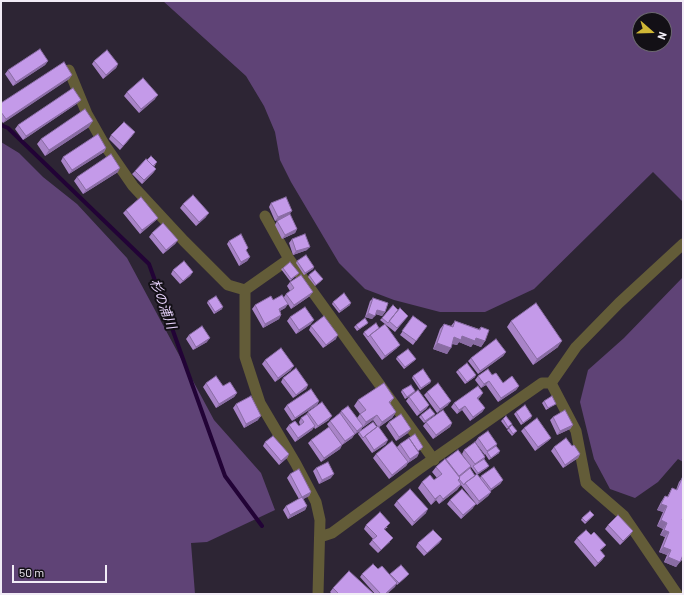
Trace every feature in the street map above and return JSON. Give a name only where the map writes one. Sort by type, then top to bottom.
[{"type":"street","points":[[69,70],[87,114],[104,144],[133,186],[228,285],[246,290]]},
{"type":"street","points":[[265,216],[289,259],[434,460]]},
{"type":"street","points":[[551,383],[576,347],[619,303],[683,244]]},
{"type":"street","points":[[246,290],[289,259]]},
{"type":"street","points":[[246,290],[245,357],[260,403],[296,464],[316,502],[320,520],[318,594]]},
{"type":"street","points":[[320,537],[332,533],[542,383],[551,383]]},
{"type":"street","points":[[551,383],[576,432],[586,483],[624,516],[677,594]]},
{"type":"shaded area","points":[[163,1],[683,1],[683,202],[653,172],[534,289],[485,312],[440,312],[394,300],[365,289],[339,263],[291,182],[280,160],[275,132],[264,106],[246,76]]},
{"type":"shaded area","points":[[1,142],[19,153],[43,177],[77,204],[127,258],[214,420],[261,473],[275,510],[207,542],[191,543],[195,594],[1,594]]},
{"type":"shaded area","points":[[683,277],[683,462],[678,459],[658,482],[635,498],[610,489],[594,459],[580,402],[588,370],[624,338]]},
{"type":"building","points":[[40,49],[48,61],[16,82],[8,70]]},
{"type":"building","points":[[107,50],[118,64],[106,75],[94,61]]},
{"type":"building","points":[[64,62],[72,75],[6,119],[1,112],[1,103]]},
{"type":"building","points":[[143,78],[158,95],[141,109],[127,92]]},
{"type":"building","points":[[73,88],[81,100],[26,136],[18,125]]},
{"type":"building","points":[[85,109],[93,121],[49,150],[41,139]]},
{"type":"building","points":[[124,122],[135,132],[123,146],[111,135]]},
{"type":"building","points":[[98,134],[106,148],[72,170],[63,157]]},
{"type":"building","points":[[111,154],[120,168],[86,190],[77,177]]},
{"type":"building","points":[[151,156],[157,162],[153,166],[147,160]]},
{"type":"building","points":[[146,159],[156,169],[144,180],[135,171]]},
{"type":"building","points":[[193,195],[209,213],[199,222],[183,204]]},
{"type":"building","points":[[141,197],[158,218],[142,230],[126,210]]},
{"type":"building","points":[[286,197],[292,211],[278,217],[271,203]]},
{"type":"building","points":[[290,214],[297,229],[285,235],[277,221]]},
{"type":"building","points":[[163,223],[178,240],[166,250],[152,233]]},
{"type":"building","points":[[241,234],[248,248],[246,250],[250,257],[241,262],[229,241]]},
{"type":"building","points":[[305,234],[310,247],[296,251],[292,239]]},
{"type":"building","points":[[306,255],[314,267],[305,273],[297,261]]},
{"type":"building","points":[[184,261],[193,272],[183,281],[173,270]]},
{"type":"building","points":[[290,262],[299,273],[291,279],[283,268]]},
{"type":"building","points":[[315,270],[323,279],[316,285],[309,275]]},
{"type":"building","points":[[301,275],[313,292],[294,305],[286,294],[294,288],[290,282]]},
{"type":"building","points":[[344,293],[351,303],[340,311],[333,302]]},
{"type":"building","points":[[282,295],[288,304],[279,309],[281,315],[265,324],[255,305],[271,296],[273,300]]},
{"type":"building","points":[[216,296],[223,307],[215,312],[208,301]]},
{"type":"building","points":[[373,298],[388,303],[385,312],[377,310],[375,316],[368,313]]},
{"type":"building","points":[[536,303],[562,341],[537,359],[511,321]]},
{"type":"building","points":[[393,305],[398,310],[388,323],[382,318]]},
{"type":"building","points":[[305,307],[314,320],[299,330],[290,317]]},
{"type":"building","points":[[400,308],[408,316],[397,328],[389,321]]},
{"type":"building","points":[[324,316],[338,335],[326,345],[311,326]]},
{"type":"building","points":[[413,316],[427,326],[416,341],[402,331]]},
{"type":"building","points":[[365,318],[368,323],[359,329],[356,325]]},
{"type":"building","points":[[455,321],[480,330],[481,327],[489,330],[485,341],[476,338],[475,341],[462,336],[461,340],[454,337],[451,348],[437,343],[444,324],[453,327]]},
{"type":"building","points":[[376,323],[379,328],[368,337],[364,332]]},
{"type":"building","points":[[385,324],[400,345],[385,356],[370,335]]},
{"type":"building","points":[[202,326],[210,338],[196,347],[189,335]]},
{"type":"building","points":[[496,339],[506,352],[480,371],[471,358]]},
{"type":"building","points":[[281,348],[294,366],[278,378],[265,360]]},
{"type":"building","points":[[408,349],[416,359],[405,367],[397,357]]},
{"type":"building","points":[[467,363],[476,375],[467,382],[458,370]]},
{"type":"building","points":[[296,368],[308,385],[296,395],[283,378]]},
{"type":"building","points":[[423,369],[431,381],[421,388],[413,376]]},
{"type":"building","points":[[488,369],[492,375],[496,373],[503,383],[512,376],[519,386],[501,398],[489,381],[484,384],[478,376]]},
{"type":"building","points":[[216,376],[223,386],[230,382],[237,393],[219,404],[206,383]]},
{"type":"building","points":[[384,383],[394,398],[389,402],[396,412],[382,422],[377,415],[366,422],[360,414],[366,410],[358,400]]},
{"type":"building","points":[[438,383],[451,401],[440,409],[427,392]]},
{"type":"building","points":[[411,385],[415,391],[407,397],[402,390]]},
{"type":"building","points":[[478,386],[483,393],[477,398],[485,408],[473,417],[465,406],[459,410],[454,403]]},
{"type":"building","points":[[311,389],[319,401],[295,418],[287,405]]},
{"type":"building","points":[[418,390],[429,405],[420,412],[409,397]]},
{"type":"building","points":[[251,396],[261,416],[246,424],[236,404]]},
{"type":"building","points":[[552,396],[556,404],[548,408],[544,401]]},
{"type":"building","points":[[322,402],[332,416],[318,426],[308,412]]},
{"type":"building","points":[[525,405],[532,416],[523,423],[516,412]]},
{"type":"building","points":[[348,406],[363,426],[357,431],[341,411]]},
{"type":"building","points":[[430,408],[435,414],[425,421],[421,415]]},
{"type":"building","points":[[443,410],[452,423],[436,435],[426,422]]},
{"type":"building","points":[[565,410],[573,425],[560,431],[553,417]]},
{"type":"building","points":[[340,413],[355,434],[345,441],[330,421]]},
{"type":"building","points":[[307,414],[315,426],[298,438],[289,425],[295,421],[299,426],[304,422],[301,418]]},
{"type":"building","points":[[401,414],[411,429],[399,437],[389,422]]},
{"type":"building","points":[[506,416],[512,424],[508,427],[503,419]]},
{"type":"building","points":[[537,418],[551,438],[538,447],[524,428]]},
{"type":"building","points":[[373,422],[377,427],[363,438],[359,432]]},
{"type":"building","points":[[512,425],[517,431],[513,434],[509,428]]},
{"type":"building","points":[[378,426],[388,440],[374,450],[365,436]]},
{"type":"building","points":[[329,427],[342,445],[324,458],[311,440]]},
{"type":"building","points":[[488,431],[497,444],[487,451],[478,438]]},
{"type":"building","points":[[415,434],[423,447],[418,451],[409,438]]},
{"type":"building","points":[[273,436],[289,454],[281,461],[265,442]]},
{"type":"building","points":[[409,438],[419,453],[410,459],[400,444]]},
{"type":"building","points":[[566,438],[572,446],[574,445],[580,454],[565,465],[554,447]]},
{"type":"building","points":[[392,441],[408,462],[392,475],[376,454]]},
{"type":"building","points":[[475,442],[485,457],[475,464],[464,450]]},
{"type":"building","points":[[496,446],[500,451],[491,458],[487,452]]},
{"type":"building","points":[[458,450],[471,466],[459,476],[446,459]]},
{"type":"building","points":[[445,459],[460,478],[458,480],[461,484],[443,499],[440,495],[435,499],[422,482],[430,475],[434,480],[442,474],[436,467]]},
{"type":"building","points":[[484,459],[489,466],[478,473],[473,466]]},
{"type":"building","points":[[328,462],[334,474],[322,480],[316,468]]},
{"type":"building","points":[[494,467],[503,480],[491,489],[481,476]]},
{"type":"building","points":[[470,468],[475,476],[464,485],[459,477]]},
{"type":"building","points":[[299,469],[311,492],[302,497],[290,474]]},
{"type":"building","points":[[477,474],[491,492],[479,501],[465,483]]},
{"type":"building","points":[[683,476],[683,555],[680,562],[668,557],[671,550],[663,547],[669,532],[664,530],[667,523],[661,520],[667,506],[661,504],[665,496],[668,497],[672,488],[677,490]]},
{"type":"building","points":[[410,489],[428,509],[414,522],[397,501]]},
{"type":"building","points":[[462,489],[476,504],[463,515],[450,500]]},
{"type":"building","points":[[302,497],[307,506],[290,515],[286,506]]},
{"type":"building","points":[[590,511],[594,515],[586,522],[582,518]]},
{"type":"building","points":[[380,512],[390,523],[384,529],[393,538],[381,550],[372,540],[377,536],[366,525]]},
{"type":"building","points":[[618,515],[633,531],[623,541],[608,525]]},
{"type":"building","points":[[433,530],[442,539],[427,553],[418,543]]},
{"type":"building","points":[[586,530],[591,535],[594,532],[606,545],[600,550],[605,556],[598,563],[577,538]]},
{"type":"building","points":[[373,564],[378,569],[382,566],[397,583],[385,594],[381,594],[362,574]]},
{"type":"building","points":[[401,565],[409,574],[399,583],[390,574]]},
{"type":"building","points":[[349,571],[374,594],[339,594],[333,588]]},
{"type":"waterway","name":"杉の浦川","points":[[1,125],[8,128],[149,264],[225,476],[262,526]]}]
